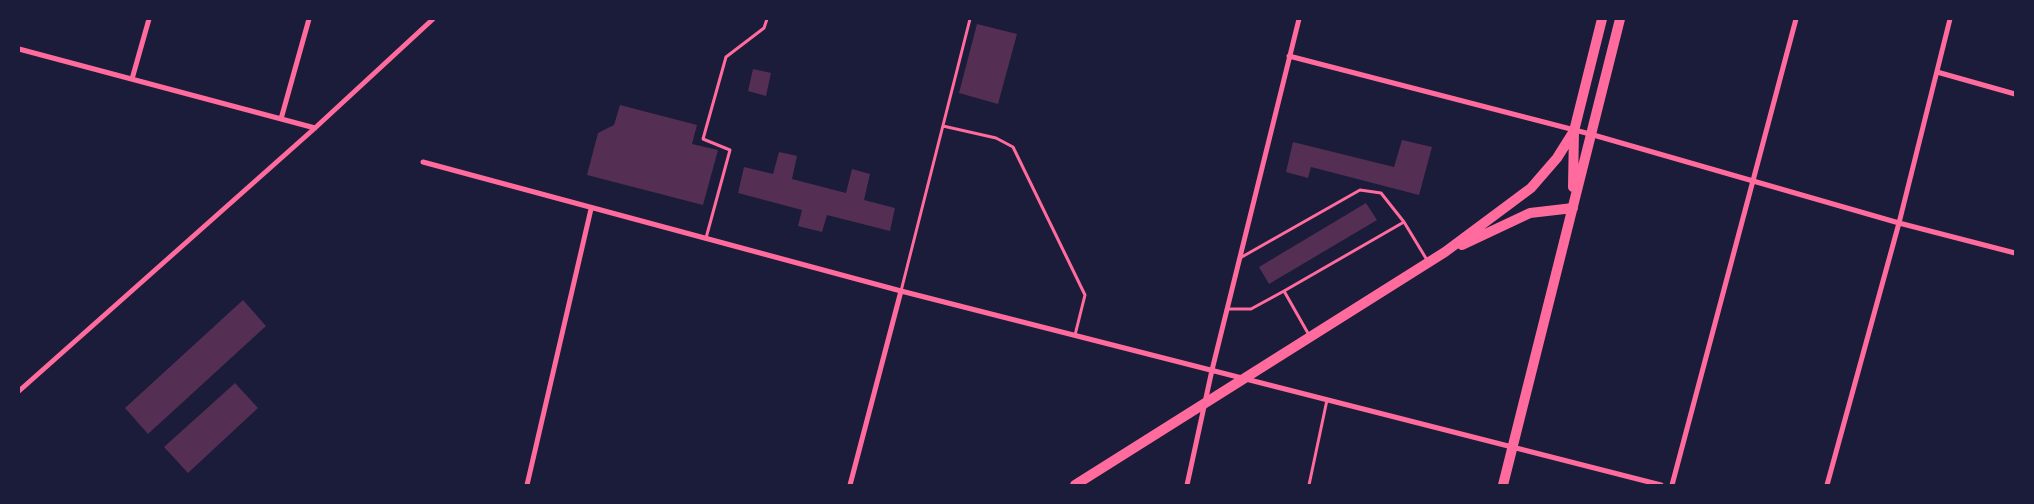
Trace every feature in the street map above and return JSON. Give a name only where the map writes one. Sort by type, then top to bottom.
[{"type":"main road","points":[[1573,208],[1574,131],[1602,19]]},
{"type":"main road","points":[[1503,485],[1620,19]]},
{"type":"main road","points":[[1075,485],[1445,252],[1531,188],[1557,158],[1574,131]]},
{"type":"main road","points":[[1445,252],[1530,213],[1573,208]]},
{"type":"street","points":[[132,79],[149,19]]},
{"type":"street","points":[[281,119],[309,19]]},
{"type":"street","points":[[19,391],[315,128],[434,19]]},
{"type":"street","points":[[1187,485],[1212,370],[1299,19]]},
{"type":"street","points":[[1672,485],[1796,19]]},
{"type":"street","points":[[1827,485],[1899,223],[1950,19]]},
{"type":"street","points":[[19,49],[315,128]]},
{"type":"street","points":[[1289,56],[1590,134],[1899,223],[2015,253]]},
{"type":"street","points":[[1937,72],[2015,94]]},
{"type":"street","points":[[423,162],[591,209],[901,291],[1661,485]]},
{"type":"street","points":[[527,485],[591,209]]},
{"type":"street","points":[[850,485],[901,291]]},
{"type":"lane","points":[[705,239],[730,150],[703,139],[726,57],[764,28],[767,19]]},
{"type":"lane","points":[[901,291],[970,19]]},
{"type":"lane","points":[[943,126],[996,138],[1013,147],[1085,295],[1075,335]]},
{"type":"lane","points":[[1240,258],[1360,190],[1382,194],[1404,222],[1429,262]]},
{"type":"lane","points":[[1228,309],[1251,309],[1404,222]]},
{"type":"lane","points":[[1284,291],[1310,336]]},
{"type":"lane","points":[[1309,485],[1328,400]]},
{"type":"building","points":[[977,24],[1017,34],[998,104],[959,93]]},
{"type":"building","points":[[753,69],[771,73],[766,96],[748,91]]},
{"type":"building","points":[[620,105],[697,125],[692,144],[718,150],[703,205],[587,175],[598,133],[614,125]]},
{"type":"building","points":[[1402,140],[1432,147],[1419,195],[1311,167],[1308,178],[1286,172],[1293,142],[1394,167]]},
{"type":"building","points":[[779,152],[797,156],[792,179],[846,193],[852,169],[870,174],[864,200],[895,208],[890,231],[827,215],[822,232],[798,226],[802,210],[738,193],[744,167],[773,174]]},
{"type":"building","points":[[1366,203],[1377,220],[1269,284],[1259,267]]},
{"type":"building","points":[[243,300],[266,326],[148,434],[125,408]]},
{"type":"building","points":[[235,383],[258,408],[188,473],[164,447]]}]
